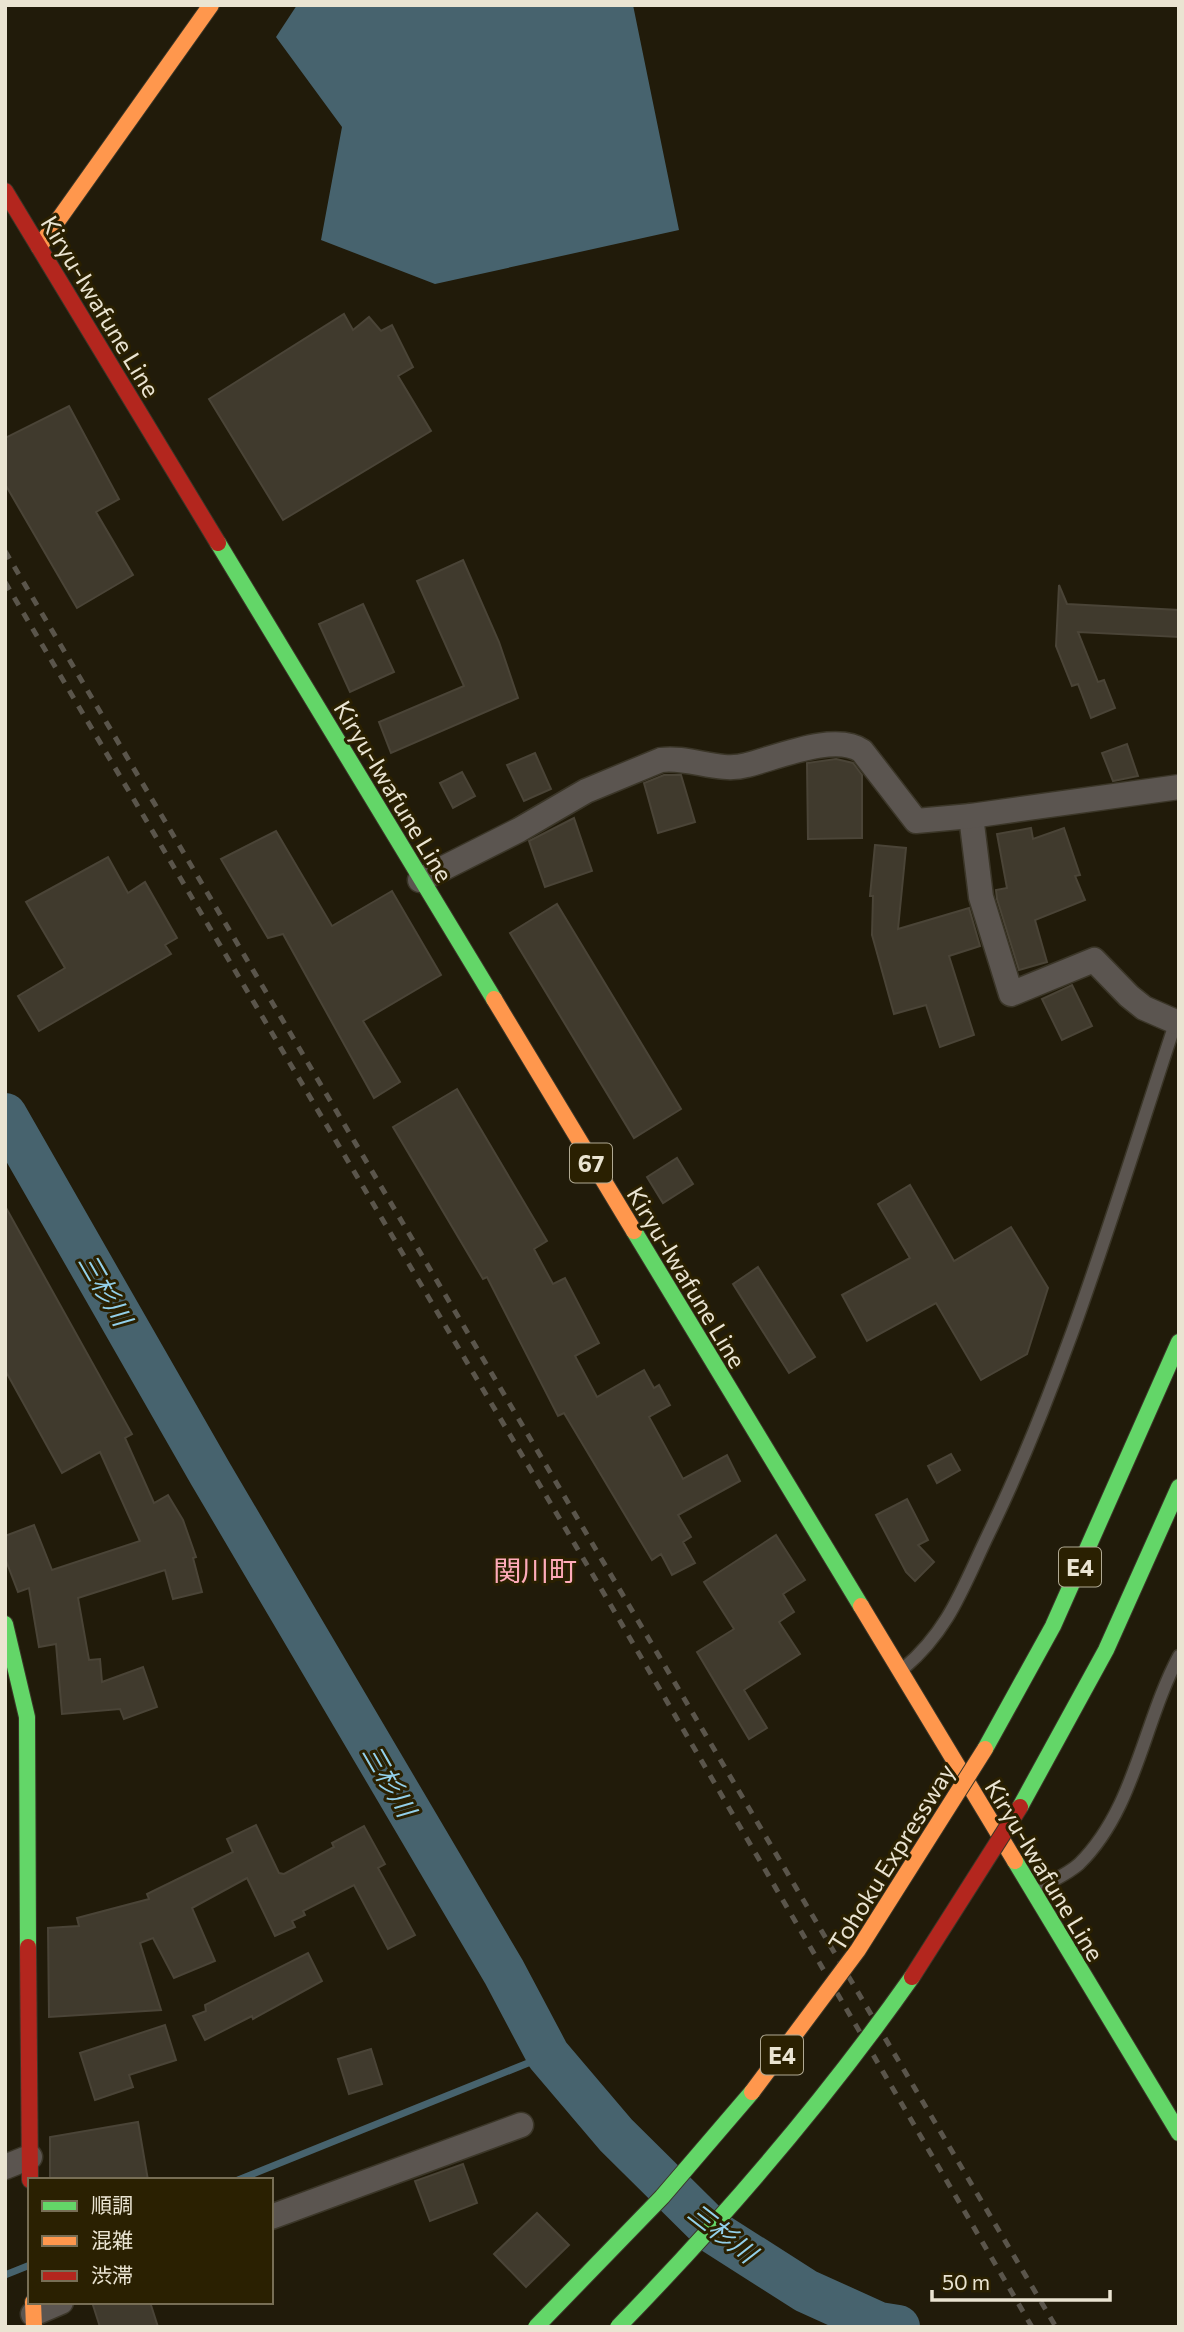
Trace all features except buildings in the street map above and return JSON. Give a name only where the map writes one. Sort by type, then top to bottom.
[{"type":"main road","points":[[39,247],[211,5]]},
{"type":"main road","name":"Kiryu-Iwafune Line","points":[[5,191],[1179,2133]]},
{"type":"main road","points":[[1164,1379],[1179,1325]]},
{"type":"main road","name":"Tohoku Expressway","points":[[536,2327],[658,2203],[809,2021],[865,1944],[985,1749],[1053,1626],[1179,1342]]},
{"type":"main road","name":"E4","points":[[618,2327],[717,2226],[839,2078],[898,1999],[974,1886],[1050,1758],[1109,1644],[1179,1487]]},
{"type":"main road","points":[[5,1624],[10,1658],[27,1717],[30,2169]]},
{"type":"street","points":[[420,880],[519,830],[586,791],[661,760],[673,758],[728,767],[744,766],[801,747],[854,746],[862,751],[916,821],[1179,787]]},
{"type":"street","points":[[971,816],[981,897],[1012,994],[1094,960],[1144,1008],[1177,1018]]},
{"type":"street","points":[[273,2216],[521,2124]]},
{"type":"street","points":[[5,2167],[30,2169]]},
{"type":"street","points":[[33,2314],[56,2304]]},
{"type":"lane","points":[[899,1673],[941,1631],[1020,1468],[1098,1259],[1177,1018]]},
{"type":"lane","points":[[1032,1893],[1078,1865],[1101,1837],[1128,1787],[1151,1716],[1179,1656]]},
{"type":"water","points":[[297,5],[633,5],[679,230],[435,284],[321,240],[342,127],[276,37]]},
{"type":"waterway","name":"三杉川","points":[[5,1115],[210,1473],[504,1972],[548,2055],[616,2135],[715,2233],[806,2291],[879,2324],[898,2327]]},
{"type":"waterway","points":[[243,2178],[548,2055]]},
{"type":"waterway","points":[[5,2275],[28,2266]]},
{"type":"railway","points":[[5,551],[1056,2327]]},
{"type":"railway","points":[[5,582],[603,1592],[1032,2327]]},
{"type":"traffic: fast","points":[[218,543],[494,999]]},
{"type":"traffic: fast","points":[[634,1231],[861,1606]]},
{"type":"traffic: fast","points":[[985,1749],[1053,1626],[1179,1342]]},
{"type":"traffic: fast","points":[[1020,1807],[1106,1650],[1179,1487]]},
{"type":"traffic: fast","points":[[5,1624],[27,1717],[28,1947]]},
{"type":"traffic: fast","points":[[1015,1861],[1179,2133]]},
{"type":"traffic: fast","points":[[618,2327],[735,2201],[809,2114],[912,1977]]},
{"type":"traffic: fast","points":[[536,2327],[662,2197],[752,2092]]},
{"type":"traffic: slow","points":[[39,247],[211,5]]},
{"type":"traffic: slow","points":[[494,999],[634,1231]]},
{"type":"traffic: slow","points":[[861,1606],[1015,1861]]},
{"type":"traffic: slow","points":[[752,2092],[858,1950],[985,1749]]},
{"type":"traffic: slow","points":[[33,2304],[34,2327]]},
{"type":"traffic: jam","points":[[5,191],[218,543]]},
{"type":"traffic: jam","points":[[912,1977],[1020,1807]]},
{"type":"traffic: jam","points":[[28,1947],[30,2178]]},
{"type":"district","name":"関川町","points":[[535,1570]]}]
